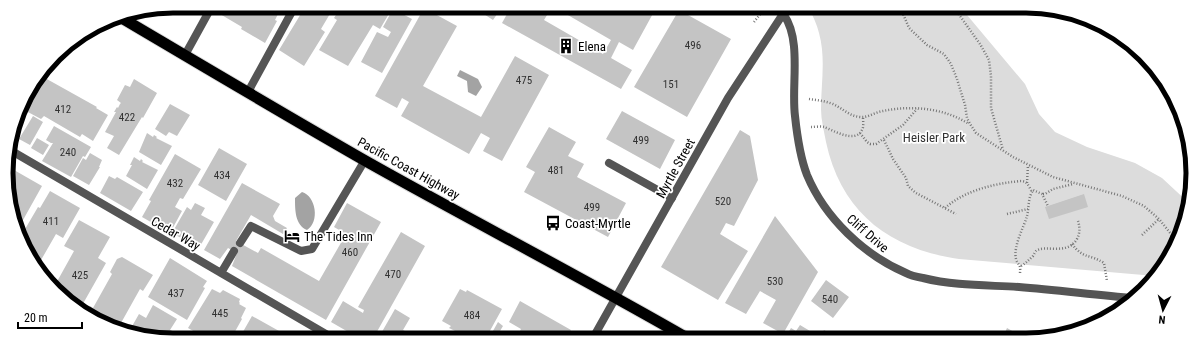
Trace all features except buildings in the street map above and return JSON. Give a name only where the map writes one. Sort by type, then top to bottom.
[{"type":"highway","name":"Pacific Coast Highway","points":[[126,20],[365,160],[616,297],[678,333]]},
{"type":"street","points":[[185,55],[208,13]]},
{"type":"street","points":[[248,92],[291,13]]},
{"type":"street","name":"Myrtle Street","points":[[597,333],[728,98],[783,14]]},
{"type":"street","name":"Cliff Drive","points":[[783,14],[791,30],[795,55],[794,114],[800,148],[807,175],[819,197],[837,223],[857,243],[880,260],[907,274],[942,283],[1032,288],[1126,297]]},
{"type":"street","name":"Cedar Way","points":[[14,152],[324,333]]},
{"type":"street","points":[[240,243],[251,226],[301,250],[312,249],[365,160]]},
{"type":"street","points":[[609,163],[672,198]]},
{"type":"street","points":[[221,273],[234,251]]},
{"type":"path","points":[[903,13],[909,28],[927,45],[944,54],[951,64],[970,124],[976,133],[1028,165],[1053,177],[1122,196],[1144,206],[1159,219],[1173,237]]},
{"type":"path","points":[[958,13],[980,44],[988,60],[991,76],[991,108],[1004,151]]},
{"type":"path","points":[[822,101],[834,104],[851,115],[863,117],[875,112],[893,109],[929,109],[954,115],[970,124]]},
{"type":"path","points":[[860,133],[867,142],[870,144],[876,144],[884,140],[886,136],[903,125],[917,109]]},
{"type":"path","points":[[823,127],[836,133],[852,136],[860,133],[863,128],[863,117]]},
{"type":"path","points":[[884,140],[893,159],[906,178],[908,186],[956,214]]},
{"type":"path","points":[[1016,259],[1017,244],[1032,192],[1027,183],[1028,165]]},
{"type":"path","points":[[945,208],[964,196],[984,188],[1023,181],[1027,183]]},
{"type":"path","points":[[1042,194],[1045,194],[1053,188],[1075,183]]},
{"type":"path","points":[[1032,192],[1033,190],[1042,194],[1048,206]]},
{"type":"path","points":[[1006,214],[1028,209]]},
{"type":"path","points":[[1142,235],[1159,219]]},
{"type":"path","points":[[1021,266],[1027,263],[1036,250],[1060,248],[1072,244],[1079,234],[1080,226],[1078,220]]},
{"type":"path","points":[[1072,244],[1077,251],[1083,255],[1096,258],[1104,263],[1109,296]]},
{"type":"green space","name":"Heisler Park","points":[[811,13],[965,13],[1025,84],[1039,114],[1055,132],[1087,147],[1135,163],[1162,178],[1184,199],[1178,224],[1165,253],[1159,262],[1148,275],[959,259],[934,254],[911,246],[890,236],[872,223],[856,207],[843,188],[833,167],[826,142],[821,109],[823,61],[821,42]]},
{"type":"shaded area","points":[[460,70],[478,79],[482,87],[476,96],[468,92],[467,81],[457,76]]},
{"type":"shaded area","points":[[302,192],[311,198],[315,210],[314,221],[307,230],[300,225],[296,217],[295,198]]},
{"type":"place","name":"Elena","points":[[566,46]]},
{"type":"place","name":"Coast-Myrtle","points":[[553,223]]},
{"type":"place","name":"The Tides Inn","points":[[292,236]]}]
